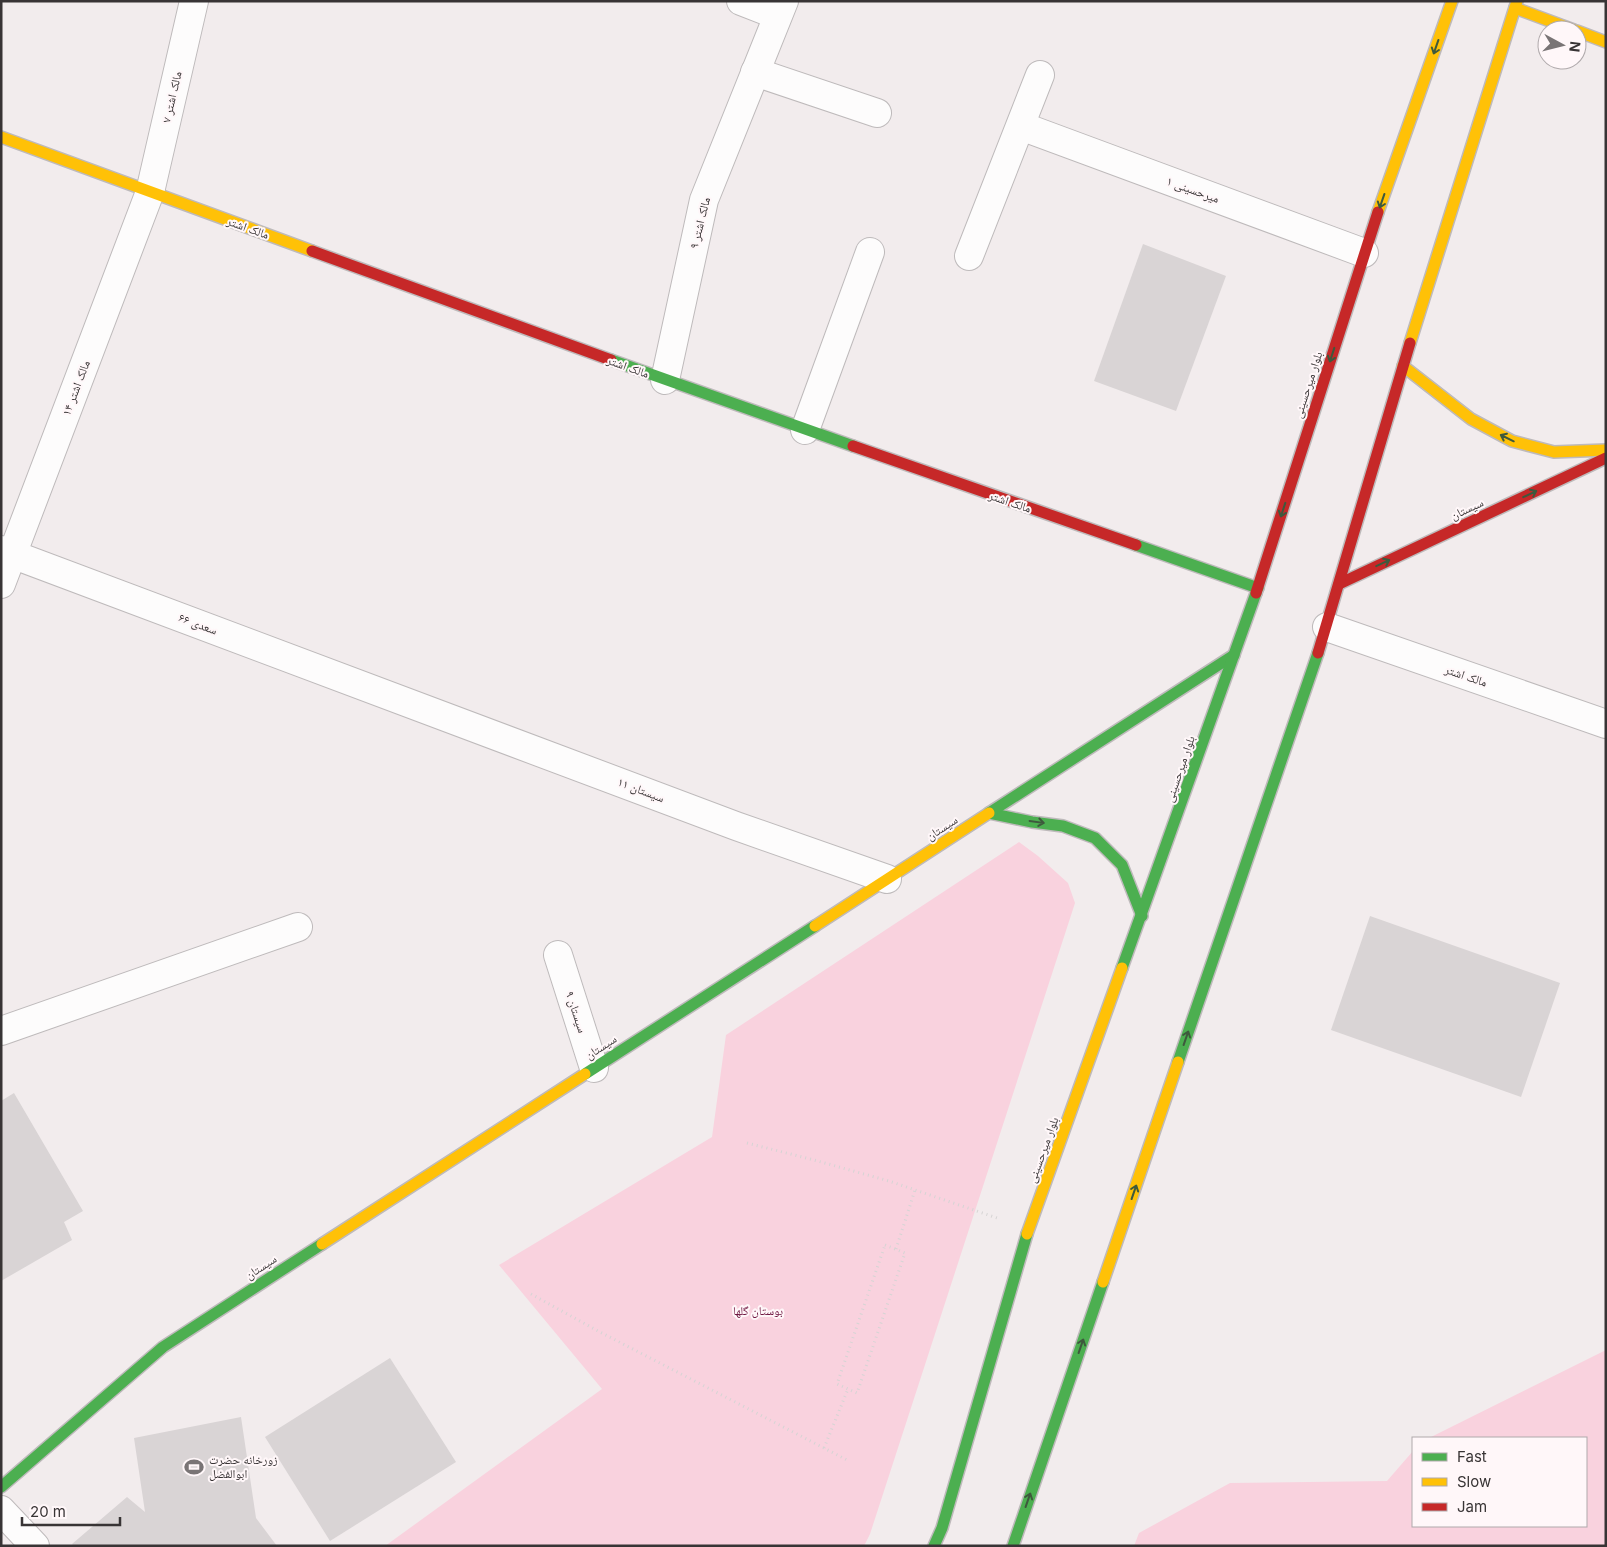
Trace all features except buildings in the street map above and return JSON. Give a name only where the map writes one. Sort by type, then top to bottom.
[{"type":"street","name":"مالک اشتر ۷","points":[[150,192],[194,1]]},
{"type":"street","points":[[740,1],[781,8]]},
{"type":"street","name":"بلوار میرحسینی","points":[[934,1546],[942,1528],[1029,1229],[1258,588],[1364,253],[1452,1]]},
{"type":"street","points":[[1013,1546],[1327,627],[1403,366],[1516,4],[1552,20]]},
{"type":"street","name":"مالک اشتر ۹","points":[[665,380],[704,200],[781,8]]},
{"type":"street","points":[[1587,35],[1606,42]]},
{"type":"street","points":[[755,72],[877,113]]},
{"type":"street","points":[[969,256],[1040,75]]},
{"type":"street","name":"میرحسینی ۱","points":[[1021,126],[1364,253]]},
{"type":"street","name":"مالک اشتر","points":[[1,138],[665,380],[1258,588]]},
{"type":"street","name":"مالک اشتر ۱۴","points":[[1,584],[7,552],[150,192]]},
{"type":"street","points":[[805,430],[870,252]]},
{"type":"street","points":[[1403,366],[1471,419],[1512,441],[1554,452],[1606,450]]},
{"type":"street","name":"سیستان","points":[[1339,584],[1606,458]]},
{"type":"street","name":"سعدی ۶۶","points":[[7,552],[396,698]]},
{"type":"street","name":"مالک اشتر","points":[[1327,627],[1606,724]]},
{"type":"street","name":"سیستان","points":[[1,1487],[163,1347],[1234,655]]},
{"type":"street","name":"سیستان ۱۱","points":[[396,698],[727,822],[887,879]]},
{"type":"street","points":[[989,813],[1063,826],[1095,838],[1122,865],[1142,916]]},
{"type":"street","points":[[1,1031],[298,927]]},
{"type":"street","name":"سیستان ۹","points":[[558,955],[594,1068]]},
{"type":"street","points":[[1,1510],[35,1546]]},
{"type":"path","points":[[747,1143],[824,1162],[915,1190],[1029,1229]]},
{"type":"path","points":[[896,1249],[915,1190]]},
{"type":"path","points":[[885,1245],[896,1249],[905,1253],[857,1393],[837,1384],[885,1245]]},
{"type":"path","points":[[531,1294],[598,1331],[849,1461]]},
{"type":"path","points":[[824,1448],[848,1389]]},
{"type":"green space","name":"بوستان گلها","points":[[1019,842],[1068,883],[1075,903],[870,1534],[864,1546],[385,1546],[602,1389],[499,1265],[712,1137],[726,1035]]},
{"type":"green space","points":[[1606,1350],[1606,1546],[1134,1546],[1139,1533],[1230,1483],[1387,1481],[1412,1452],[1412,1527],[1587,1527],[1587,1437],[1431,1437]]},
{"type":"traffic: fast","points":[[611,360],[853,446]]},
{"type":"traffic: fast","points":[[1136,545],[1258,588]]},
{"type":"traffic: fast","points":[[1122,968],[1256,593]]},
{"type":"traffic: fast","points":[[1178,1062],[1318,653]]},
{"type":"traffic: fast","points":[[989,813],[1234,655]]},
{"type":"traffic: fast","points":[[989,813],[1063,826],[1095,838],[1122,865],[1142,916]]},
{"type":"traffic: fast","points":[[585,1074],[815,926]]},
{"type":"traffic: fast","points":[[934,1546],[942,1528],[1027,1234]]},
{"type":"traffic: fast","points":[[1,1487],[163,1347],[322,1244]]},
{"type":"traffic: fast","points":[[1013,1546],[1103,1282]]},
{"type":"traffic: slow","points":[[1378,212],[1452,1]]},
{"type":"traffic: slow","points":[[1410,343],[1517,1]]},
{"type":"traffic: slow","points":[[1515,8],[1547,20]]},
{"type":"traffic: slow","points":[[1587,35],[1606,42]]},
{"type":"traffic: slow","points":[[1,137],[312,251]]},
{"type":"traffic: slow","points":[[1403,366],[1471,419],[1512,441],[1554,452],[1606,450]]},
{"type":"traffic: slow","points":[[815,926],[989,813]]},
{"type":"traffic: slow","points":[[1027,1234],[1122,968]]},
{"type":"traffic: slow","points":[[1103,1282],[1178,1062]]},
{"type":"traffic: slow","points":[[322,1244],[585,1074]]},
{"type":"traffic: jam","points":[[1256,593],[1378,212]]},
{"type":"traffic: jam","points":[[312,251],[611,360]]},
{"type":"traffic: jam","points":[[1318,653],[1410,343]]},
{"type":"traffic: jam","points":[[853,446],[1136,545]]},
{"type":"traffic: jam","points":[[1339,584],[1606,458]]},
{"type":"place","name":"زورخانه حضرت ابوالفضل","points":[[194,1467]]}]
